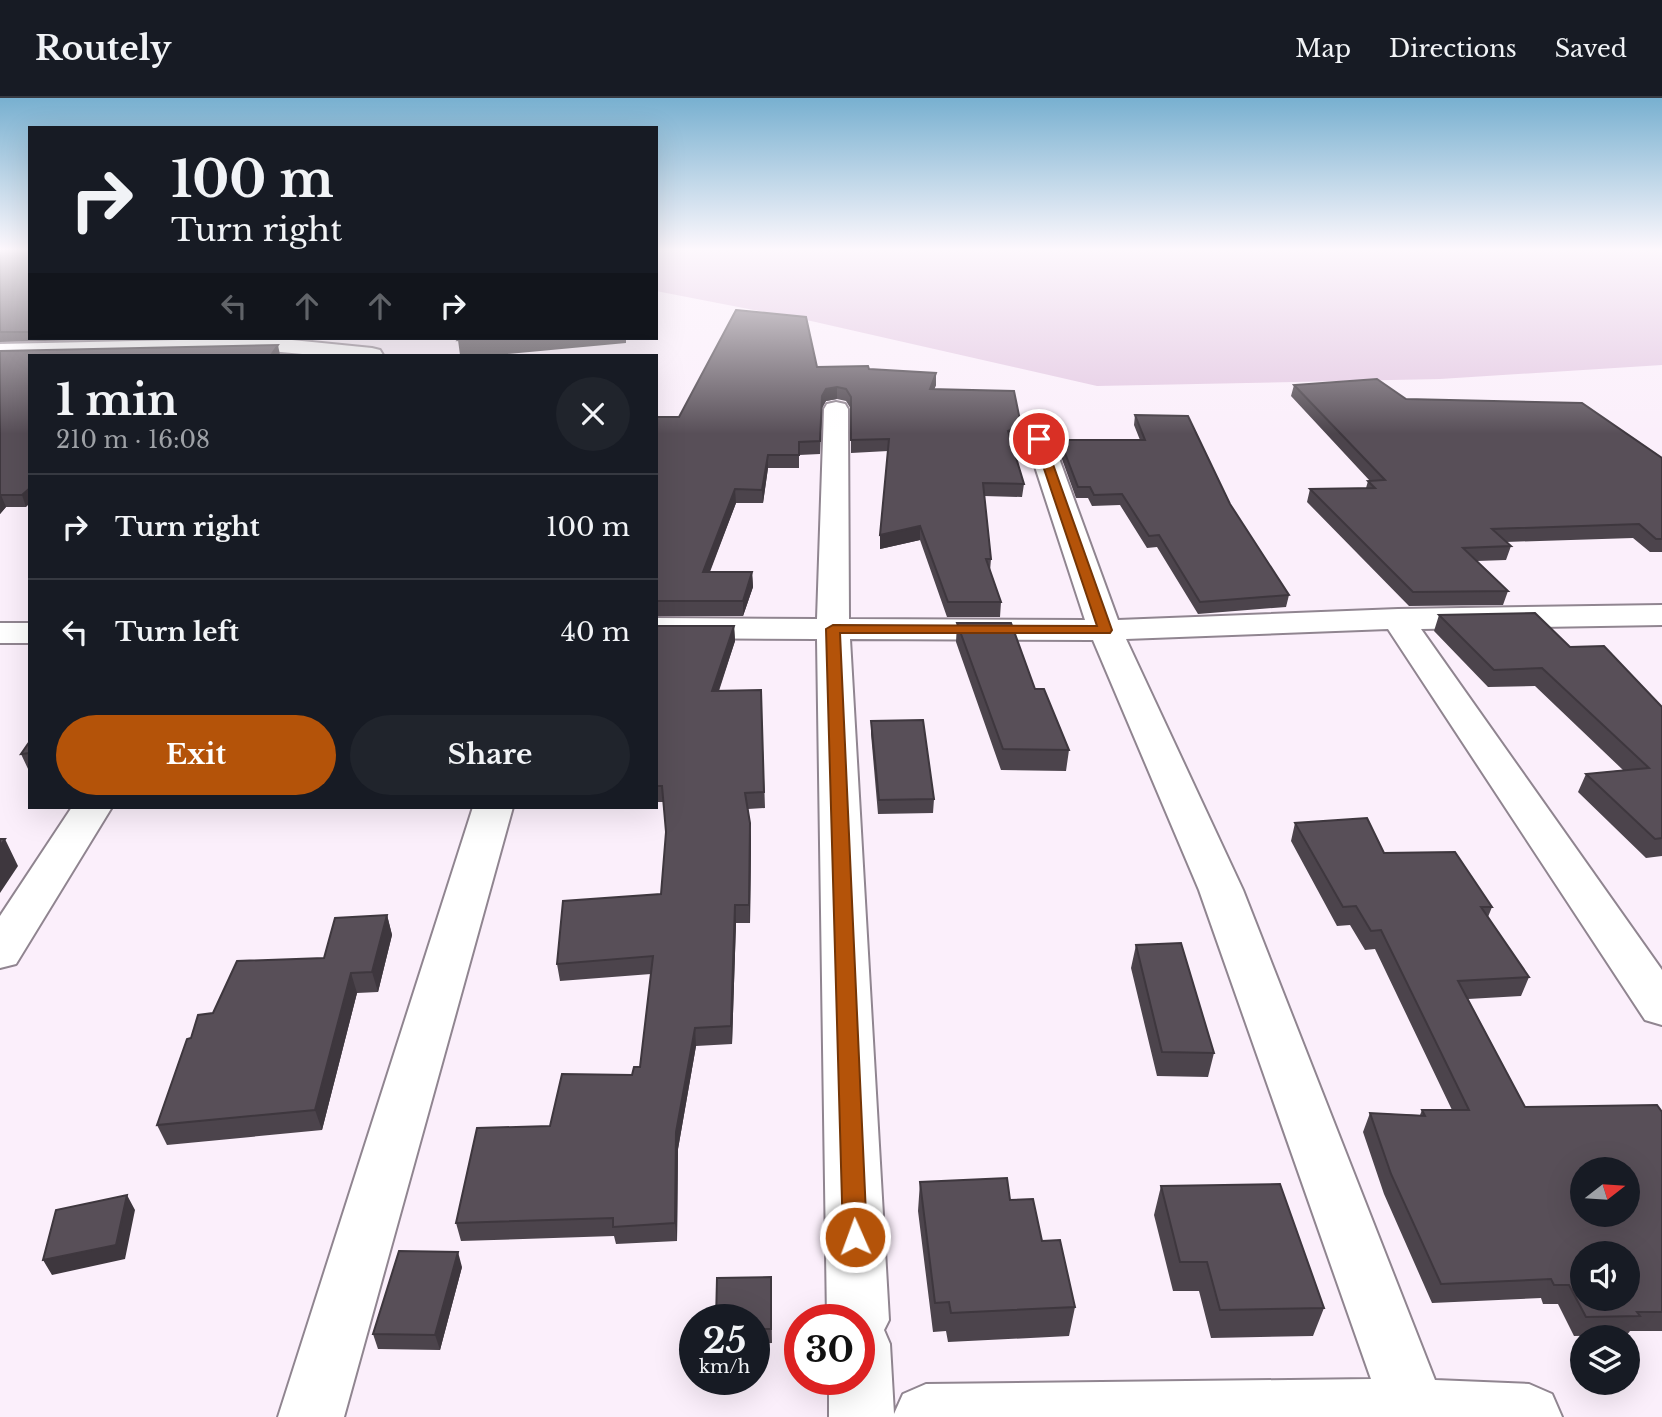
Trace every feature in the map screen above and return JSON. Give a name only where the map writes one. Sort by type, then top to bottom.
[{"type":"street","points":[[5,360],[29,351],[95,343],[270,344],[363,354]]},
{"type":"street","points":[[836,410],[833,629],[857,1304]]},
{"type":"street","points":[[1039,439],[1105,630],[1221,890],[1416,1414]]},
{"type":"street","points":[[658,628],[1105,630],[1398,619],[1662,615]]},
{"type":"street","points":[[1398,619],[1662,1007]]},
{"type":"street","points":[[0,634],[28,633]]},
{"type":"street","points":[[0,952],[91,809]]},
{"type":"street","points":[[311,1417],[492,809]]},
{"type":"street","points":[[861,1395],[862,1417]]},
{"type":"street","points":[[926,1417],[1416,1414],[1529,1417]]},
{"type":"shaded area","points":[[762,312],[1662,312],[1662,365],[1440,379],[1097,386]]},
{"type":"building","points":[[0,312],[28,312],[28,332],[0,332]]},
{"type":"building","points":[[735,312],[806,317],[817,367],[868,366],[869,369],[936,373],[930,389],[1014,391],[1021,425],[1008,431],[1024,484],[983,483],[991,559],[986,559],[1001,602],[948,602],[920,526],[880,535],[889,439],[851,440],[851,397],[846,389],[837,387],[826,389],[822,396],[820,441],[799,442],[799,455],[768,455],[762,490],[735,489],[703,572],[752,572],[743,601],[658,601],[658,417],[679,417]]},
{"type":"building","points":[[278,345],[272,354],[28,354],[28,490],[22,495],[0,496],[0,351]]},
{"type":"building","points":[[1377,379],[1406,399],[1582,403],[1662,458],[1662,539],[1656,539],[1639,524],[1492,529],[1511,546],[1463,548],[1508,591],[1413,592],[1310,489],[1375,488],[1368,481],[1385,480],[1294,385]]},
{"type":"building","points":[[1135,415],[1188,416],[1230,504],[1289,595],[1200,602],[1159,535],[1149,536],[1122,494],[1094,495],[1090,487],[1078,487],[1060,440],[1145,440]]},
{"type":"building","points":[[1535,613],[1570,647],[1604,646],[1662,707],[1662,838],[1655,839],[1586,774],[1649,768],[1542,668],[1494,670],[1439,615]]},
{"type":"building","points":[[957,623],[1011,623],[1035,689],[1044,689],[1069,750],[1003,749]]},
{"type":"building","points":[[658,626],[734,626],[712,691],[761,690],[764,792],[745,793],[750,823],[749,905],[735,905],[731,1026],[695,1028],[676,1132],[675,1223],[613,1227],[613,1218],[456,1223],[477,1128],[550,1126],[562,1074],[632,1075],[634,1067],[640,1067],[653,956],[557,964],[563,901],[661,894],[666,832],[662,786],[658,786]]},
{"type":"building","points":[[923,720],[934,799],[879,800],[871,721]]},
{"type":"building","points":[[28,744],[28,753],[21,754]]},
{"type":"building","points":[[1367,818],[1384,853],[1455,852],[1492,907],[1481,907],[1529,977],[1458,981],[1525,1107],[1657,1105],[1662,1112],[1662,1312],[1637,1312],[1640,1316],[1586,1317],[1583,1311],[1640,1311],[1640,1241],[1570,1241],[1570,1287],[1554,1285],[1551,1279],[1441,1284],[1391,1174],[1370,1113],[1425,1116],[1422,1110],[1469,1110],[1381,930],[1371,931],[1356,906],[1343,907],[1295,823]]},
{"type":"building","points":[[387,915],[372,972],[351,973],[315,1110],[157,1125],[198,1015],[213,1013],[237,961],[324,958],[335,918]]},
{"type":"building","points":[[1181,943],[1214,1053],[1162,1052],[1136,945]]},
{"type":"building","points":[[1007,1178],[1010,1200],[1033,1199],[1042,1241],[1060,1240],[1075,1307],[951,1313],[949,1302],[935,1303],[920,1182]]},
{"type":"building","points":[[1280,1184],[1324,1308],[1220,1310],[1207,1262],[1180,1262],[1161,1186]]},
{"type":"building","points":[[127,1195],[116,1245],[43,1260],[56,1210]]},
{"type":"building","points":[[399,1251],[458,1252],[435,1335],[373,1334]]},
{"type":"building","points":[[771,1277],[771,1329],[770,1304],[716,1304],[717,1278]]},
{"type":"route","points":[[855,1237],[833,629],[1105,630],[1039,439]]}]
